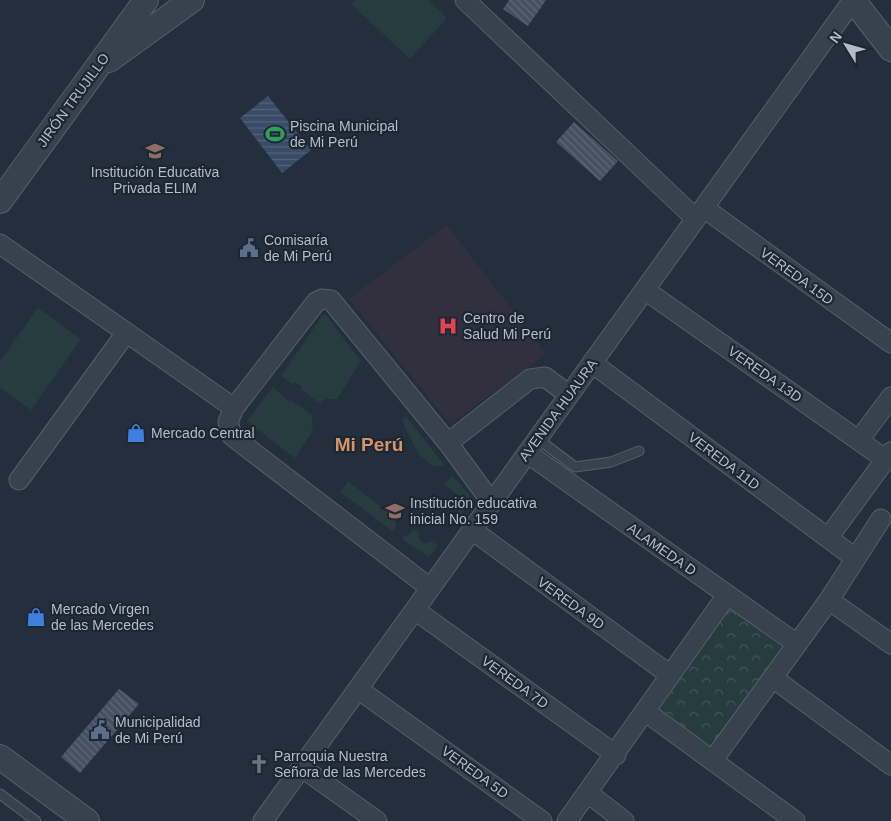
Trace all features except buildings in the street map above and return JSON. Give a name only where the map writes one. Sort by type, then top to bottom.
[{"type":"street","name":"JIRÓN TRUJILLO","points":[[0,200],[146,0]]},
{"type":"street","points":[[94,71],[192,0]]},
{"type":"street","name":"VEREDA 15D","points":[[464,0],[700,214],[891,343]]},
{"type":"street","points":[[853,0],[891,49]]},
{"type":"street","name":"AVENIDA HUAURA","points":[[263,821],[853,0]]},
{"type":"street","points":[[0,244],[234,408]]},
{"type":"street","name":"VEREDA 13D","points":[[645,290],[859,440],[888,456]]},
{"type":"street","points":[[430,588],[232,436],[228,422],[234,408],[316,302],[326,299],[337,305],[448,443],[492,503]]},
{"type":"street","points":[[19,480],[126,333]]},
{"type":"street","name":"VEREDA 11D","points":[[592,363],[855,558]]},
{"type":"street","points":[[448,443],[530,378],[545,377],[569,395]]},
{"type":"street","points":[[859,440],[890,402]]},
{"type":"street","name":"ALAMEDA D","points":[[532,446],[727,596],[797,644]]},
{"type":"street","points":[[828,538],[888,456]]},
{"type":"street","points":[[713,760],[829,600],[855,558],[886,522],[855,500]]},
{"type":"street","name":"VEREDA 9D","points":[[472,530],[670,675]]},
{"type":"street","points":[[567,821],[616,755],[670,675],[727,596]]},
{"type":"street","points":[[829,600],[891,644]]},
{"type":"street","name":"VEREDA 7D","points":[[415,610],[616,755]]},
{"type":"street","points":[[772,678],[891,765]]},
{"type":"street","name":"VEREDA 5D","points":[[358,689],[542,821]]},
{"type":"street","points":[[646,712],[795,821]]},
{"type":"street","points":[[0,758],[88,821]]},
{"type":"street","points":[[301,767],[377,821]]},
{"type":"street","points":[[588,793],[615,818]]},
{"type":"lane","points":[[532,446],[575,467],[612,462],[639,452]]},
{"type":"lane","points":[[0,794],[36,821]]},
{"type":"shaded area","name":"Centro de Salud Mi Perú","points":[[447,225],[546,354],[450,424],[349,299]]},
{"type":"green space","points":[[355,0],[428,0],[447,18],[410,59],[351,4]]},
{"type":"green space","points":[[38,308],[81,339],[31,410],[0,388],[0,361]]},
{"type":"green space","points":[[326,315],[361,361],[337,399],[325,399],[320,404],[301,389],[302,387],[295,382],[293,384],[281,376],[322,316]]},
{"type":"green space","points":[[273,387],[290,402],[291,400],[313,416],[311,426],[314,429],[295,458],[247,421]]},
{"type":"green space","points":[[406,416],[445,466],[433,466],[419,455],[402,421]]},
{"type":"green space","points":[[452,475],[471,497],[471,501],[458,519],[454,517],[463,505],[461,498],[445,485]]},
{"type":"green space","points":[[348,481],[395,518],[396,527],[392,531],[341,492]]},
{"type":"green space","points":[[413,529],[419,533],[419,539],[424,543],[431,541],[438,546],[429,557],[401,538],[409,534]]},
{"type":"green space","points":[[731,603],[791,645],[713,751],[653,708]]},
{"type":"water","name":"Piscina Municipal de Mi Perú","points":[[268,96],[311,150],[282,173],[240,118]]},
{"type":"place","name":"Piscina Municipal de Mi Perú","points":[[275,134]]},
{"type":"place","name":"Institución Educativa Privada ELIM","points":[[155,151]]},
{"type":"place","name":"Comisaría de Mi Perú","points":[[249,248]]},
{"type":"place","name":"Centro de Salud Mi Perú","points":[[448,326]]},
{"type":"place","name":"Mercado Central","points":[[136,433]]},
{"type":"place","name":"Institución educativa inicial No. 159","points":[[395,511]]},
{"type":"place","name":"Mercado Virgen de las Mercedes","points":[[36,617]]},
{"type":"place","name":"Municipalidad de Mi Perú","points":[[100,730]]},
{"type":"place","name":"Parroquia Nuestra Señora de las Mercedes","points":[[259,764]]},
{"type":"district","name":"Mi Perú","points":[[369,444]]}]
